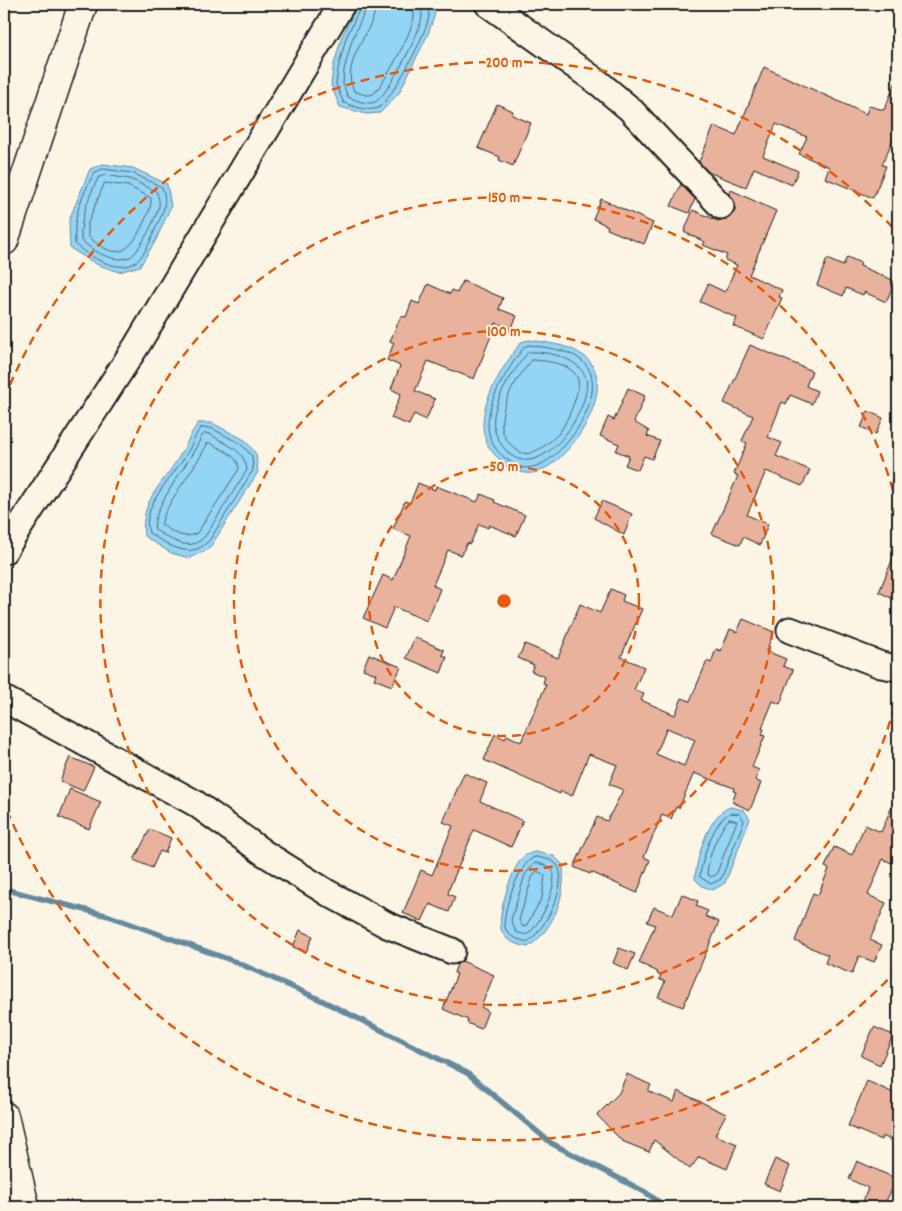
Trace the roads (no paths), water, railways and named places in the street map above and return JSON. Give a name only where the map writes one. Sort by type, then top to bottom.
[{"type":"main road","points":[[4,241],[82,4]]},
{"type":"main road","points":[[4,1116],[25,1207]]},
{"type":"street","points":[[4,552],[137,345],[342,4]]},
{"type":"street","points":[[488,4],[599,82],[630,110],[720,206]]},
{"type":"street","points":[[790,630],[881,665],[898,668]]},
{"type":"street","points":[[4,699],[195,803],[264,853],[328,894],[387,925],[452,951]]},
{"type":"water","points":[[358,4],[430,4],[435,14],[428,34],[399,93],[380,113],[366,114],[340,107],[331,85],[333,68],[342,36]]},
{"type":"water","points":[[103,164],[133,168],[167,184],[171,206],[156,240],[140,266],[119,272],[96,264],[70,248],[69,220],[90,169]]},
{"type":"water","points":[[529,340],[564,346],[578,352],[584,356],[594,369],[597,384],[595,402],[588,420],[577,437],[565,453],[551,465],[532,473],[519,472],[511,468],[490,449],[484,434],[483,418],[487,402],[502,370],[521,342]]},
{"type":"water","points":[[198,423],[212,423],[245,440],[256,454],[258,472],[209,549],[189,558],[171,553],[144,536],[144,523],[145,512],[149,503],[179,457]]},
{"type":"water","points":[[731,807],[744,810],[750,819],[725,883],[713,890],[702,886],[695,879],[698,860],[710,827],[723,811]]},
{"type":"water","points":[[535,852],[554,856],[563,865],[563,876],[560,900],[556,911],[545,931],[528,947],[508,940],[501,929],[500,923],[506,895],[516,868],[524,856]]},
{"type":"waterway","points":[[4,889],[109,916],[236,962],[319,999],[467,1073],[551,1143],[645,1192],[666,1207]]}]
